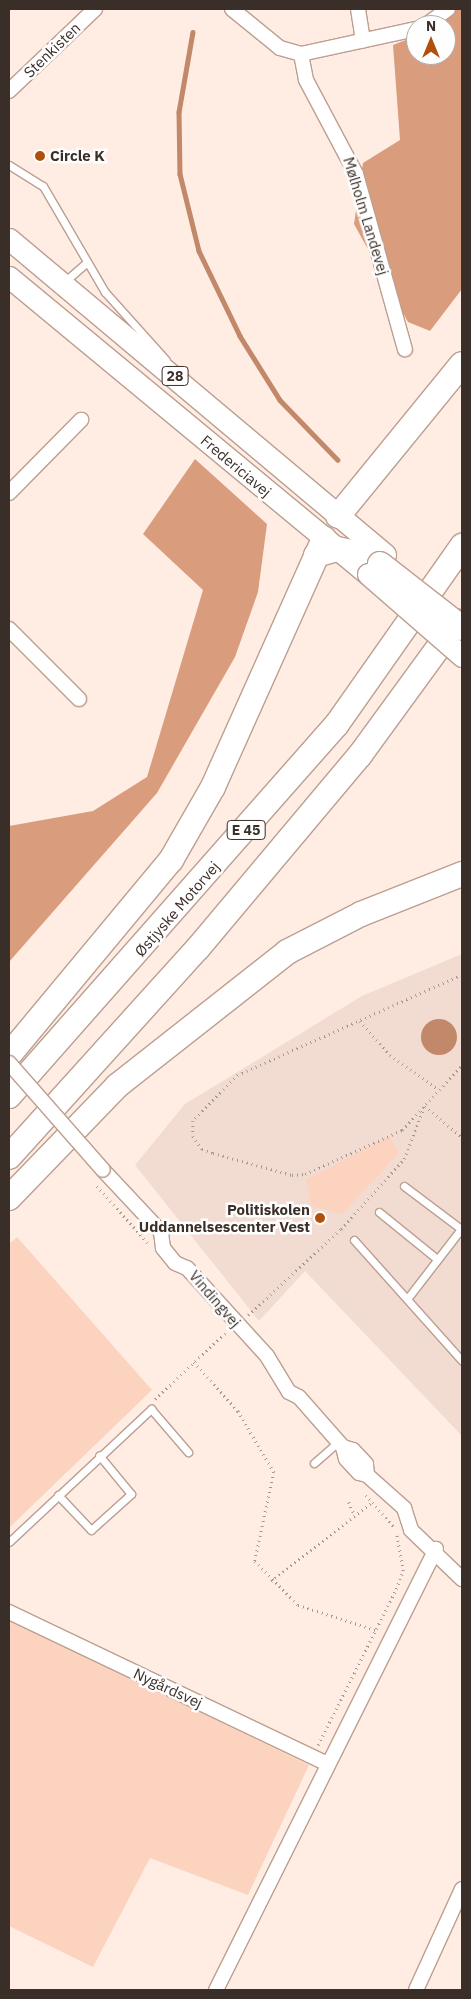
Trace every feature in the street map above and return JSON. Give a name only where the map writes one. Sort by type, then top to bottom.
[{"type":"highway","points":[[338,516],[462,364]]},
{"type":"highway","name":"Østjyske Motorvej","points":[[9,1096],[337,724],[462,546]]},
{"type":"highway","points":[[9,1054],[171,860],[213,787],[326,548],[370,556],[462,628]]},
{"type":"highway","name":"E 45","points":[[9,1157],[198,948],[354,762],[462,614]]},
{"type":"highway","points":[[9,1198],[117,1086],[287,952],[361,914],[462,874]]},
{"type":"main road","name":"Fredericiavej","points":[[9,239],[177,377],[338,516],[378,564],[462,656]]},
{"type":"main road","name":"Fredericiavej","points":[[9,277],[326,548]]},
{"type":"main road","points":[[326,548],[338,516]]},
{"type":"main road","name":"Fredericiavej","points":[[378,564],[462,618]]},
{"type":"street","name":"Stenkisten","points":[[11,86],[95,9]]},
{"type":"street","points":[[232,9],[280,48],[301,54],[406,31]]},
{"type":"street","points":[[358,9],[363,41]]},
{"type":"street","name":"Mølholm Landevej","points":[[301,54],[306,80],[356,174],[405,349]]},
{"type":"street","points":[[9,493],[81,420]]},
{"type":"street","points":[[9,629],[79,699]]},
{"type":"street","name":"Vindingvej","points":[[9,1063],[103,1170],[161,1232],[163,1248],[187,1268],[232,1328],[267,1356],[289,1392],[299,1397],[341,1445],[346,1459],[360,1474],[368,1475],[404,1508],[412,1530],[425,1546],[436,1550],[462,1579]]},
{"type":"street","points":[[216,1990],[436,1550]]},
{"type":"street","name":"Nygårdsvej","points":[[9,1612],[328,1764]]},
{"type":"street","points":[[416,1990],[462,1889]]},
{"type":"lane","points":[[9,165],[43,186],[105,292],[158,348],[177,377]]},
{"type":"lane","points":[[62,284],[87,262]]},
{"type":"lane","points":[[404,1186],[461,1228],[406,1299]]},
{"type":"lane","points":[[379,1212],[438,1259]]},
{"type":"lane","points":[[354,1240],[462,1361]]},
{"type":"lane","points":[[9,1542],[99,1455],[151,1409],[188,1452]]},
{"type":"lane","points":[[314,1463],[341,1445]]},
{"type":"lane","points":[[58,1495],[91,1530],[131,1494],[99,1455]]},
{"type":"path","points":[[462,975],[238,1076],[193,1121],[196,1143],[213,1153],[292,1175],[304,1174],[402,1130],[462,1065]]},
{"type":"path","points":[[360,1021],[390,1055],[439,1090]]},
{"type":"path","points":[[425,1106],[462,1137]]},
{"type":"path","points":[[151,1409],[194,1362],[341,1229],[404,1159],[425,1106]]},
{"type":"path","points":[[194,1362],[238,1411],[274,1472],[255,1561],[271,1581],[298,1605],[393,1633]]},
{"type":"path","points":[[349,1502],[355,1516]]},
{"type":"path","points":[[271,1581],[372,1502]]},
{"type":"shaded area","points":[[456,9],[462,9],[462,289],[430,331],[408,322],[354,224],[363,163],[400,140],[393,45],[406,40],[406,65],[456,65],[456,15],[450,15]]},
{"type":"shaded area","points":[[195,459],[267,524],[258,592],[235,657],[157,793],[9,962],[9,826],[93,811],[147,777],[203,590],[143,534]]},
{"type":"shaded area","name":"Politiskolen Uddannelsescenter Vest","points":[[462,954],[462,1436],[305,1271],[259,1321],[135,1165],[185,1104],[362,996]]},
{"type":"shaded area","points":[[439,1019],[452,1024],[457,1037],[452,1050],[439,1055],[426,1050],[421,1037],[426,1024]]},
{"type":"shaded area","points":[[389,1136],[399,1153],[342,1214],[311,1206],[306,1180]]},
{"type":"shaded area","points":[[17,1237],[152,1390],[9,1528],[9,1244]]},
{"type":"shaded area","points":[[9,1619],[309,1765],[248,1895],[150,1858],[93,1967],[9,1926]]},
{"type":"waterway","points":[[193,32],[179,112],[180,174],[199,251],[240,336],[280,400],[338,460]]},
{"type":"place","name":"Circle K","points":[[40,156]]},
{"type":"place","name":"Politiskolen Uddannelsescenter Vest","points":[[320,1218]]}]
